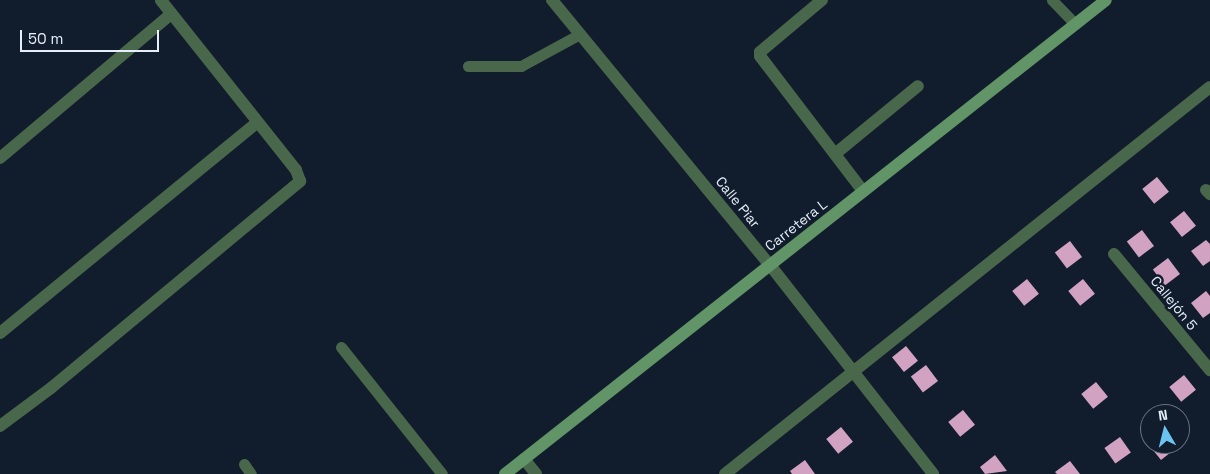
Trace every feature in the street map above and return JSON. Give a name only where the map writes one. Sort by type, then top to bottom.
[{"type":"street","points":[[0,426],[298,184],[300,176],[296,170],[161,0]]},
{"type":"street","name":"Calle Piar","points":[[552,0],[770,265],[933,474]]},
{"type":"street","points":[[822,0],[760,52],[760,56],[862,191]]},
{"type":"street","name":"Carretera L","points":[[505,474],[1106,0]]},
{"type":"street","points":[[0,158],[171,14]]},
{"type":"street","points":[[834,154],[918,86]]},
{"type":"street","points":[[725,474],[1210,87]]},
{"type":"street","points":[[0,333],[257,123]]},
{"type":"street","name":"Callejón 5","points":[[1114,254],[1210,370]]},
{"type":"street","points":[[524,459],[536,474]]},
{"type":"lane","points":[[1052,0],[1075,24]]},
{"type":"lane","points":[[468,66],[521,66],[580,34]]},
{"type":"lane","points":[[342,348],[442,474]]},
{"type":"lane","points":[[244,464],[251,474]]},
{"type":"building","points":[[1157,177],[1169,192],[1154,204],[1142,189]]},
{"type":"building","points":[[1184,211],[1196,226],[1182,237],[1170,222]]},
{"type":"building","points":[[1142,230],[1154,246],[1139,257],[1127,241]]},
{"type":"building","points":[[1206,240],[1210,244],[1210,261],[1203,266],[1191,251]]},
{"type":"building","points":[[1070,241],[1082,257],[1067,268],[1055,252]]},
{"type":"building","points":[[1168,258],[1180,274],[1165,285],[1153,269]]},
{"type":"building","points":[[1027,279],[1039,294],[1024,306],[1012,291]]},
{"type":"building","points":[[1083,279],[1095,294],[1080,306],[1068,291]]},
{"type":"building","points":[[1206,291],[1210,296],[1210,313],[1203,318],[1191,303]]},
{"type":"building","points":[[906,346],[918,361],[904,372],[892,357]]},
{"type":"building","points":[[926,365],[938,381],[923,392],[911,376]]},
{"type":"building","points":[[1184,375],[1196,390],[1181,402],[1169,387]]},
{"type":"building","points":[[1096,382],[1108,397],[1093,409],[1081,394]]},
{"type":"building","points":[[963,410],[975,425],[960,437],[948,422]]},
{"type":"building","points":[[841,427],[853,442],[838,454],[826,439]]},
{"type":"building","points":[[1120,437],[1131,453],[1115,463],[1104,448]]},
{"type":"building","points":[[1156,454],[1169,454],[1161,460]]},
{"type":"building","points":[[995,455],[1007,471],[985,474],[980,467]]},
{"type":"building","points":[[805,460],[815,474],[792,474],[790,471]]},
{"type":"building","points":[[1070,461],[1080,474],[1057,474],[1055,472]]}]
